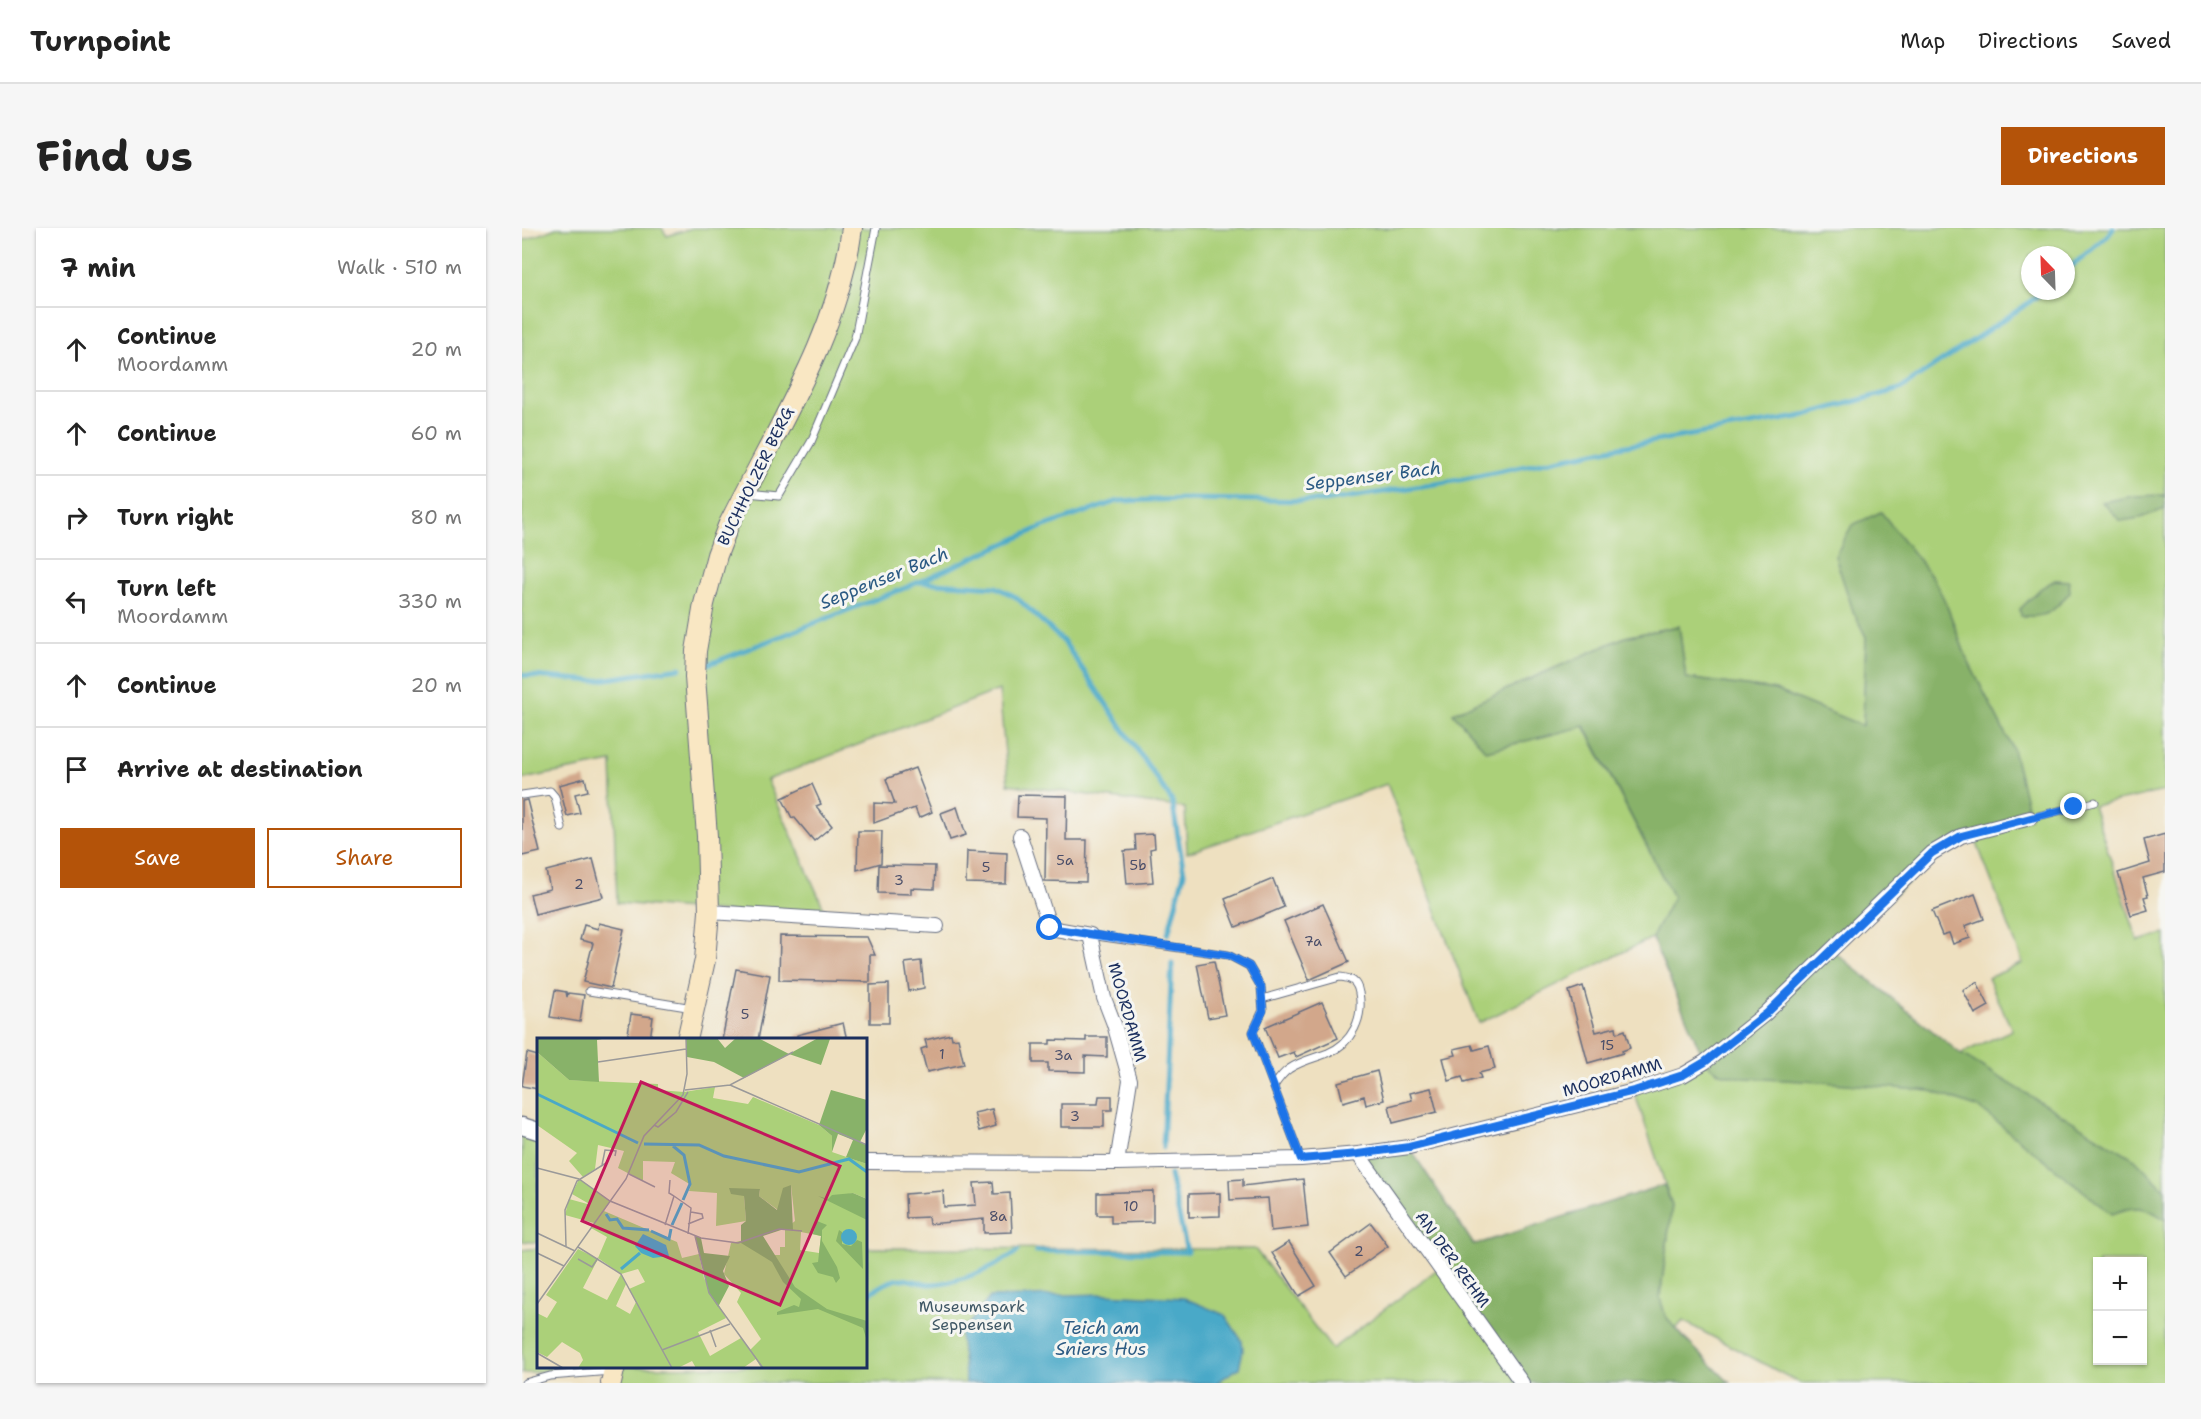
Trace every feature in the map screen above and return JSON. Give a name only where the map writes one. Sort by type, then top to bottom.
[{"type":"main road","name":"BUCHHOLZER BERG","points":[[687,1038],[705,960],[709,912],[707,836],[695,677],[696,651],[704,604],[717,555],[728,526],[815,357],[842,280],[852,228]]},
{"type":"street","name":"MOORDAMM","points":[[867,1162],[1117,1162],[1301,1159],[1358,1154],[1409,1147],[1634,1091],[1683,1075],[1705,1062],[1766,1014],[1932,853],[1961,836],[2030,818]]},
{"type":"street","points":[[1020,836],[1050,928],[1090,935]]},
{"type":"street","points":[[709,912],[937,926]]},
{"type":"street","name":"MOORDAMM","points":[[1090,935],[1104,998],[1130,1080],[1117,1162]]},
{"type":"street","points":[[522,1126],[537,1131]]},
{"type":"street","name":"AN DER REHM","points":[[1358,1154],[1522,1383]]},
{"type":"lane","points":[[745,493],[778,496],[811,442],[855,338],[876,228]]},
{"type":"lane","points":[[522,795],[550,791],[555,797],[562,828]]},
{"type":"lane","points":[[2030,818],[2096,802]]},
{"type":"lane","points":[[1090,935],[1228,955],[1249,966],[1261,987],[1263,1011],[1253,1032],[1301,1159]]},
{"type":"lane","points":[[1262,999],[1340,977],[1350,978],[1356,982],[1361,1005],[1356,1028],[1342,1044],[1330,1052],[1288,1069],[1274,1086]]},
{"type":"lane","points":[[589,991],[694,1008]]},
{"type":"lane","points":[[525,1383],[550,1376],[613,1373]]},
{"type":"green space","points":[[556,228],[662,228],[667,236],[692,228],[2165,228],[2165,791],[2093,806],[2138,941],[2165,934],[2165,1383],[1800,1383],[1683,1321],[1675,1330],[1665,1315],[1660,1298],[1672,1205],[1634,1091],[1683,1075],[1832,950],[1960,1054],[2012,1030],[1988,978],[2023,963],[1973,833],[2013,749],[1967,659],[1945,601],[1853,611],[1866,637],[1863,726],[1775,690],[1686,678],[1679,626],[1625,637],[1453,713],[1486,751],[1584,726],[1673,897],[1652,938],[1479,1023],[1387,784],[1187,853],[1185,808],[1008,784],[999,690],[767,780],[829,920],[617,903],[612,762],[522,779],[522,241]]},
{"type":"green space","points":[[2165,495],[2165,509],[2140,518],[2121,521],[2102,502],[2133,496]]},
{"type":"green space","points":[[1881,512],[1933,578],[1945,601],[1967,659],[2013,749],[2030,818],[1961,836],[1832,950],[1961,1054],[2135,1159],[2165,1190],[2165,1220],[2152,1211],[2140,1208],[2112,1214],[1979,1108],[1931,1091],[1744,1078],[1720,1073],[1705,1062],[1652,938],[1673,897],[1585,726],[1486,751],[1453,713],[1625,637],[1679,626],[1686,678],[1775,690],[1863,726],[1866,637],[1853,611],[1835,556],[1852,525]]},
{"type":"green space","points":[[2055,580],[2069,581],[2070,592],[2059,604],[2044,615],[2021,616],[2020,609],[2041,588]]},
{"type":"green space","points":[[522,1126],[537,1131],[537,1243],[522,1241]]},
{"type":"green space","points":[[1409,1147],[1474,1245],[1664,1185],[1672,1205],[1660,1298],[1665,1315],[1676,1330],[1730,1383],[1522,1383],[1358,1154]]},
{"type":"green space","points":[[537,1248],[537,1368],[565,1368],[522,1374],[522,1250]]},
{"type":"green space","name":"Museumspark Seppensen","points":[[867,1248],[1255,1249],[1332,1349],[1439,1268],[1522,1383],[611,1383],[615,1368],[867,1368]]},
{"type":"water","name":"Teich am Sniers Hus","points":[[1105,1294],[1184,1298],[1225,1315],[1242,1341],[1243,1351],[1239,1368],[1216,1383],[966,1383],[960,1335],[990,1297]]},
{"type":"building","points":[[915,768],[932,812],[919,818],[915,808],[874,823],[874,803],[895,804],[886,779]]},
{"type":"building","points":[[585,778],[588,791],[575,794],[580,813],[567,816],[559,785]]},
{"type":"building","points":[[812,784],[821,804],[816,806],[832,826],[814,841],[794,817],[792,818],[782,798]]},
{"type":"building","points":[[1018,795],[1067,796],[1066,840],[1087,840],[1086,882],[1045,881],[1046,818],[1017,817]]},
{"type":"building","points":[[527,800],[540,852],[522,856],[522,801]]},
{"type":"building","points":[[957,807],[966,835],[950,840],[941,813]]},
{"type":"building","points":[[858,831],[882,831],[881,863],[857,870]]},
{"type":"building","points":[[1154,834],[1155,848],[1150,849],[1153,882],[1127,884],[1124,851],[1136,850],[1135,835]]},
{"type":"building","points":[[2165,834],[2165,872],[2143,878],[2148,896],[2144,897],[2148,910],[2131,915],[2118,873],[2150,863],[2144,840]]},
{"type":"building","points":[[967,851],[1007,853],[1006,884],[966,883]]},
{"type":"building","points":[[593,859],[603,897],[535,914],[530,894],[550,889],[546,871]]},
{"type":"building","points":[[879,865],[935,866],[934,889],[911,888],[911,894],[878,893]]},
{"type":"building","points":[[1273,879],[1284,907],[1236,927],[1225,899]]},
{"type":"building","points":[[1975,894],[1984,919],[1965,926],[1970,938],[1953,944],[1949,933],[1942,935],[1932,911]]},
{"type":"building","points":[[1323,904],[1349,962],[1309,980],[1284,921]]},
{"type":"building","points":[[599,923],[624,929],[611,988],[583,982],[593,943],[580,940],[584,925],[598,929]]},
{"type":"building","points":[[780,936],[867,937],[875,955],[870,955],[870,982],[779,980]]},
{"type":"building","points":[[921,961],[924,988],[909,991],[905,963]]},
{"type":"building","points":[[1214,961],[1225,1015],[1208,1018],[1197,964]]},
{"type":"building","points":[[736,969],[770,975],[758,1038],[722,1038]]},
{"type":"building","points":[[1977,982],[1989,1006],[1975,1014],[1963,990]]},
{"type":"building","points":[[889,984],[889,1023],[870,1023],[870,985]]},
{"type":"building","points":[[1583,986],[1596,1032],[1616,1027],[1617,1033],[1625,1030],[1630,1048],[1622,1051],[1623,1053],[1588,1063],[1569,991]]},
{"type":"building","points":[[555,990],[566,992],[567,997],[568,993],[584,995],[580,1022],[550,1017]]},
{"type":"building","points":[[1322,1002],[1338,1038],[1296,1057],[1294,1052],[1278,1058],[1265,1027]]},
{"type":"building","points":[[631,1014],[653,1017],[650,1038],[627,1038]]},
{"type":"building","points":[[843,1023],[847,1038],[797,1038],[797,1035]]},
{"type":"building","points":[[951,1034],[952,1039],[958,1038],[964,1064],[927,1072],[921,1049],[927,1047],[925,1040]]},
{"type":"building","points":[[1086,1037],[1107,1037],[1107,1057],[1085,1056],[1085,1072],[1048,1071],[1048,1063],[1033,1063],[1033,1044],[1050,1044],[1050,1040],[1086,1041]]},
{"type":"building","points":[[1472,1045],[1474,1050],[1489,1046],[1495,1069],[1479,1073],[1481,1078],[1464,1083],[1462,1077],[1449,1081],[1443,1058],[1456,1055],[1454,1049]]},
{"type":"building","points":[[527,1053],[537,1056],[537,1089],[522,1086]]},
{"type":"building","points":[[1377,1071],[1384,1100],[1366,1105],[1364,1096],[1343,1102],[1338,1082]]},
{"type":"building","points":[[1431,1088],[1437,1112],[1393,1123],[1389,1106],[1412,1100],[1410,1093]]},
{"type":"building","points":[[1099,1096],[1112,1096],[1112,1110],[1104,1110],[1104,1127],[1061,1127],[1061,1104],[1098,1104]]},
{"type":"building","points":[[992,1109],[996,1126],[979,1131],[974,1113]]},
{"type":"building","points":[[1243,1179],[1243,1186],[1303,1179],[1308,1227],[1271,1231],[1268,1198],[1230,1200],[1229,1180]]},
{"type":"building","points":[[993,1182],[994,1194],[1010,1193],[1012,1232],[984,1233],[984,1219],[929,1224],[928,1217],[906,1218],[905,1194],[943,1191],[944,1207],[976,1205],[974,1183]]},
{"type":"building","points":[[1153,1191],[1153,1222],[1111,1223],[1111,1215],[1097,1215],[1097,1193]]},
{"type":"building","points":[[1220,1193],[1220,1216],[1189,1217],[1189,1194]]},
{"type":"building","points":[[1371,1223],[1388,1246],[1346,1276],[1330,1253]]},
{"type":"building","points":[[1289,1242],[1316,1286],[1299,1296],[1272,1253]]},
{"type":"waterway","name":"Seppenser Bach","points":[[2075,263],[2113,228]]},
{"type":"waterway","name":"Seppenser Bach","points":[[700,665],[712,663],[905,588],[1042,527],[1118,501],[1187,499],[1325,501],[1454,481],[1614,448],[1798,417],[1900,389],[2032,300]]},
{"type":"waterway","points":[[920,582],[996,587],[1016,597],[1064,642],[1172,801],[1184,873],[1168,934]]},
{"type":"waterway","name":"Seppenser Bach","points":[[522,675],[594,681],[680,668]]},
{"type":"waterway","points":[[1163,1148],[1172,963]]},
{"type":"waterway","points":[[1036,1251],[1187,1252],[1170,1175]]},
{"type":"waterway","points":[[867,1295],[884,1284],[899,1279],[931,1284],[965,1278],[988,1269],[1018,1251]]},
{"type":"route","points":[[1050,928],[1228,955],[1249,966],[1261,987],[1263,1011],[1253,1032],[1301,1159],[1358,1154],[1409,1147],[1634,1091],[1683,1075],[1705,1062],[1766,1014],[1932,853],[1961,836],[2074,807]]}]
